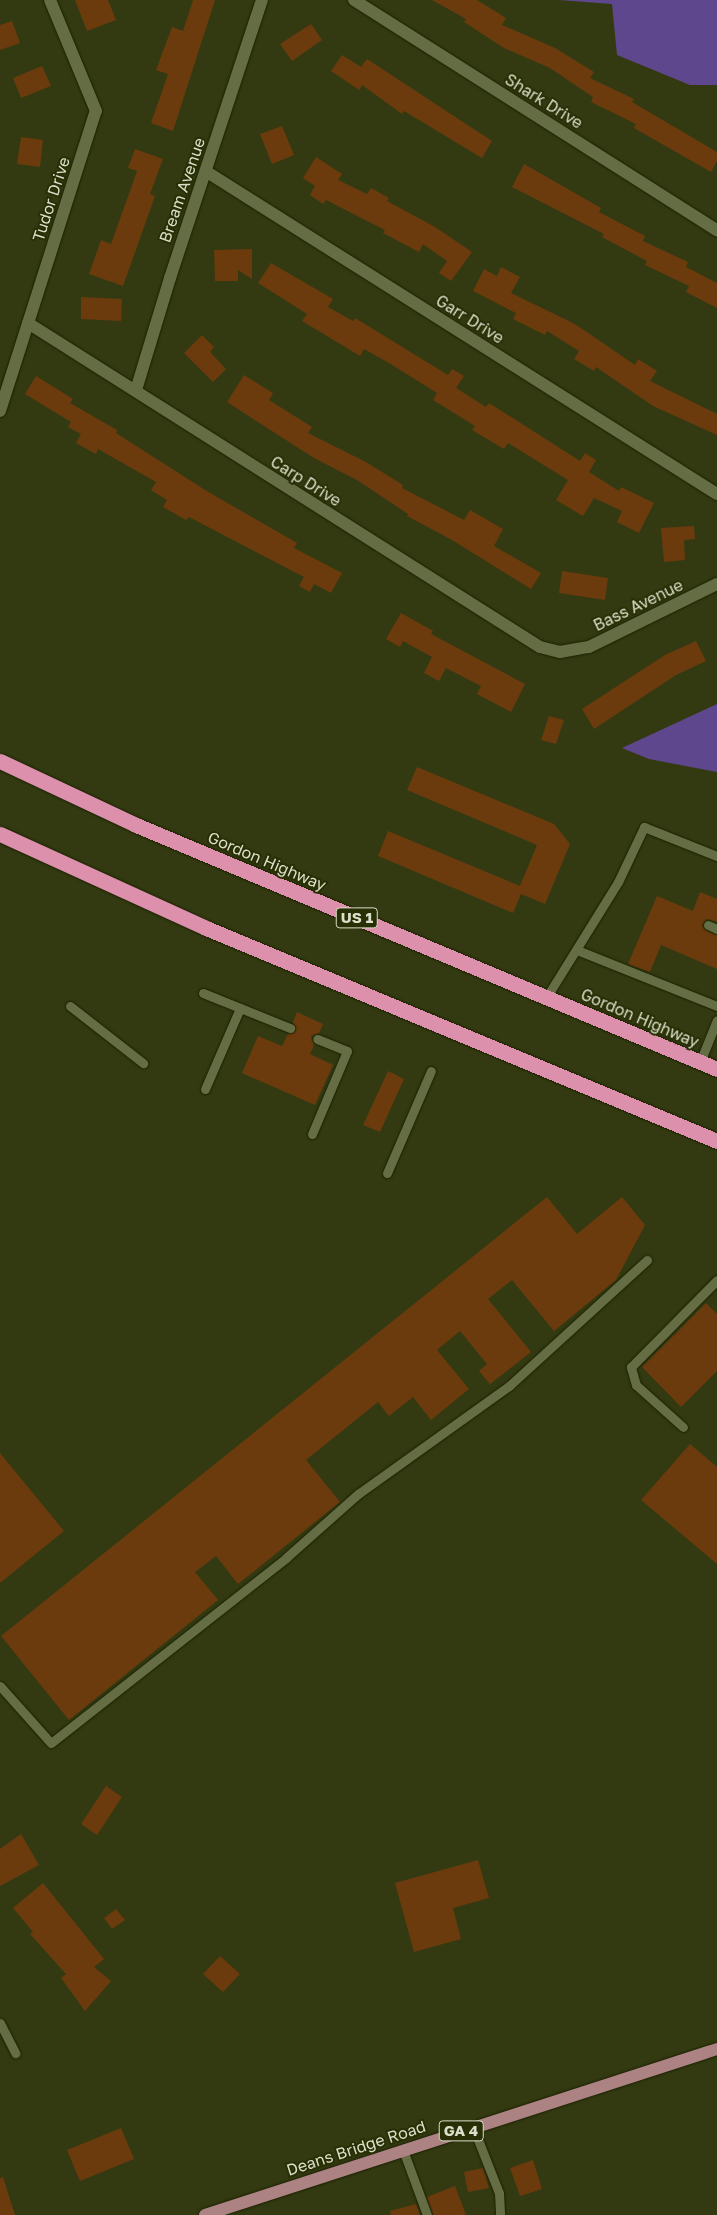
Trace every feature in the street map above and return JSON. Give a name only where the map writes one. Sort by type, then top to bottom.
[{"type":"highway","name":"Gordon Highway","points":[[0,760],[136,825],[717,1069]]},
{"type":"highway","points":[[0,834],[134,897],[717,1141]]},
{"type":"main road","name":"Deans Bridge Road","points":[[205,2215],[717,2049]]},
{"type":"street","name":"Tudor Drive","points":[[0,411],[96,111],[50,0]]},
{"type":"street","name":"Bream Avenue","points":[[136,390],[170,278],[207,172],[262,0]]},
{"type":"street","name":"Shark Drive","points":[[354,0],[717,230]]},
{"type":"street","name":"Garr Drive","points":[[207,172],[717,494]]},
{"type":"street","name":"Carp Drive","points":[[28,323],[531,643],[552,651],[573,651]]},
{"type":"street","name":"Bass Avenue","points":[[573,651],[605,640],[717,584]]},
{"type":"lane","points":[[546,998],[618,882],[644,827],[717,856]]},
{"type":"lane","points":[[577,950],[717,1006]]},
{"type":"lane","points":[[203,994],[290,1028]]},
{"type":"lane","points":[[70,1006],[143,1064]]},
{"type":"lane","points":[[205,1088],[240,1008]]},
{"type":"lane","points":[[700,1062],[717,1021]]},
{"type":"lane","points":[[312,1134],[347,1051],[317,1039]]},
{"type":"lane","points":[[387,1173],[431,1071]]},
{"type":"lane","points":[[0,1686],[51,1743],[287,1557],[358,1494],[509,1386],[647,1260]]},
{"type":"lane","points":[[683,1427],[636,1385],[631,1367],[717,1280]]},
{"type":"lane","points":[[0,2023],[15,2053]]},
{"type":"lane","points":[[472,2127],[499,2193],[500,2215]]},
{"type":"lane","points":[[402,2150],[427,2215]]},
{"type":"shaded area","points":[[559,0],[717,0],[717,85],[690,85],[617,55],[612,4]]},
{"type":"shaded area","points":[[717,704],[717,772],[649,759],[622,748]]},
{"type":"building","points":[[75,0],[108,0],[116,20],[87,31]]},
{"type":"building","points":[[193,0],[215,0],[173,131],[151,123],[168,74],[156,70],[172,27],[183,31]]},
{"type":"building","points":[[432,0],[477,0],[506,18],[502,25],[555,48],[594,72],[590,78],[634,99],[632,102],[717,152],[717,161],[711,172],[634,128],[636,124],[591,102],[593,97],[550,68],[504,48],[464,22],[466,19]]},
{"type":"building","points":[[12,21],[20,43],[0,50],[0,25]]},
{"type":"building","points":[[311,24],[322,40],[292,61],[280,44]]},
{"type":"building","points":[[342,55],[361,67],[367,59],[492,141],[482,158],[404,111],[402,114],[362,85],[359,90],[331,71]]},
{"type":"building","points":[[42,66],[51,86],[21,98],[13,78]]},
{"type":"building","points":[[282,126],[294,155],[272,164],[260,134]]},
{"type":"building","points":[[21,137],[43,140],[40,167],[17,164]]},
{"type":"building","points":[[135,149],[163,159],[150,194],[155,196],[123,286],[89,274],[101,240],[111,244],[137,171],[128,168]]},
{"type":"building","points":[[316,157],[342,174],[338,180],[367,194],[371,188],[389,198],[387,201],[435,227],[472,252],[451,281],[439,273],[447,261],[423,244],[419,252],[383,233],[385,230],[326,200],[323,204],[310,195],[315,186],[303,178]]},
{"type":"building","points":[[524,164],[601,208],[599,212],[645,236],[643,241],[688,262],[686,267],[717,283],[717,308],[686,292],[689,286],[645,265],[647,261],[602,237],[604,234],[512,187]]},
{"type":"building","points":[[252,249],[252,279],[238,270],[238,281],[215,281],[214,250]]},
{"type":"building","points":[[271,263],[333,299],[328,307],[353,321],[355,318],[448,375],[452,369],[464,376],[456,388],[486,407],[489,403],[580,461],[585,453],[596,460],[589,472],[619,491],[621,487],[654,503],[639,533],[617,522],[622,511],[594,498],[583,516],[556,500],[568,480],[508,443],[504,449],[472,430],[475,426],[433,400],[437,393],[389,363],[364,349],[360,356],[302,321],[307,314],[258,283]]},
{"type":"building","points":[[501,267],[520,277],[511,293],[575,324],[635,365],[638,359],[657,371],[650,381],[717,414],[717,435],[653,406],[596,367],[594,371],[574,359],[579,351],[547,331],[545,335],[513,319],[516,313],[473,291],[484,269],[497,276]]},
{"type":"building","points":[[81,297],[122,299],[121,321],[81,319]]},
{"type":"building","points":[[202,335],[214,347],[210,352],[226,369],[213,382],[184,353]]},
{"type":"building","points":[[244,375],[273,393],[269,400],[312,427],[308,433],[366,462],[403,485],[402,488],[464,520],[470,510],[503,529],[494,546],[541,573],[531,589],[452,540],[407,516],[408,514],[357,480],[314,458],[227,402]]},
{"type":"building","points":[[36,376],[73,399],[70,403],[117,430],[116,433],[205,490],[297,543],[294,548],[342,573],[331,593],[314,584],[310,592],[299,586],[304,577],[189,517],[186,520],[163,507],[167,500],[151,490],[156,482],[98,449],[96,454],[76,443],[81,434],[68,427],[71,422],[25,394]]},
{"type":"building","points":[[694,526],[695,539],[684,540],[685,560],[664,562],[661,528]]},
{"type":"building","points":[[562,571],[608,578],[605,600],[559,593]]},
{"type":"building","points":[[401,613],[433,631],[431,634],[525,684],[511,712],[477,694],[481,686],[446,668],[439,681],[424,673],[432,657],[403,641],[400,647],[386,639]]},
{"type":"building","points":[[696,641],[706,661],[676,675],[594,729],[582,709],[665,655]]},
{"type":"building","points":[[549,716],[564,720],[556,744],[541,740]]},
{"type":"building","points":[[417,767],[554,824],[570,844],[545,904],[521,894],[513,913],[378,856],[388,831],[520,886],[537,845],[407,790]]},
{"type":"building","points":[[700,892],[717,899],[717,922],[707,919],[702,925],[705,930],[717,935],[717,969],[661,945],[650,972],[628,964],[657,896],[693,911]]},
{"type":"building","points":[[297,1012],[323,1024],[319,1033],[311,1036],[314,1045],[310,1054],[333,1065],[315,1105],[242,1073],[258,1036],[282,1046],[288,1034],[296,1031],[293,1022]]},
{"type":"building","points":[[388,1071],[404,1079],[380,1132],[363,1125]]},
{"type":"building","points":[[547,1197],[577,1234],[622,1197],[645,1225],[616,1280],[554,1331],[512,1280],[488,1299],[531,1352],[490,1384],[479,1371],[487,1364],[460,1331],[437,1350],[469,1389],[431,1420],[413,1397],[389,1416],[378,1402],[306,1460],[340,1502],[238,1584],[216,1556],[195,1572],[218,1600],[69,1720],[1,1636]]},
{"type":"building","points":[[706,1303],[717,1314],[717,1371],[681,1407],[642,1367]]},
{"type":"building","points":[[690,1444],[717,1467],[717,1564],[641,1500]]},
{"type":"building","points":[[0,1453],[64,1531],[0,1583]]},
{"type":"building","points":[[106,1786],[122,1797],[97,1835],[81,1824]]},
{"type":"building","points":[[21,1834],[39,1865],[0,1886],[0,1849]]},
{"type":"building","points":[[478,1860],[489,1898],[453,1908],[461,1939],[414,1952],[395,1883]]},
{"type":"building","points":[[43,1883],[104,1959],[94,1967],[111,1981],[85,2011],[61,1978],[66,1974],[30,1934],[33,1932],[13,1908]]},
{"type":"building","points":[[116,1909],[125,1920],[112,1929],[104,1918]]},
{"type":"building","points":[[220,1956],[240,1974],[223,1992],[203,1974]]},
{"type":"building","points":[[121,2128],[134,2159],[80,2181],[67,2150]]},
{"type":"building","points":[[533,2160],[542,2189],[520,2196],[510,2168]]},
{"type":"building","points":[[483,2168],[489,2188],[468,2192],[464,2172]]},
{"type":"building","points":[[3,2177],[15,2215],[0,2215],[0,2178]]},
{"type":"building","points":[[455,2186],[466,2215],[433,2215],[427,2197]]},
{"type":"building","points":[[416,2204],[420,2215],[391,2215],[390,2211]]}]
